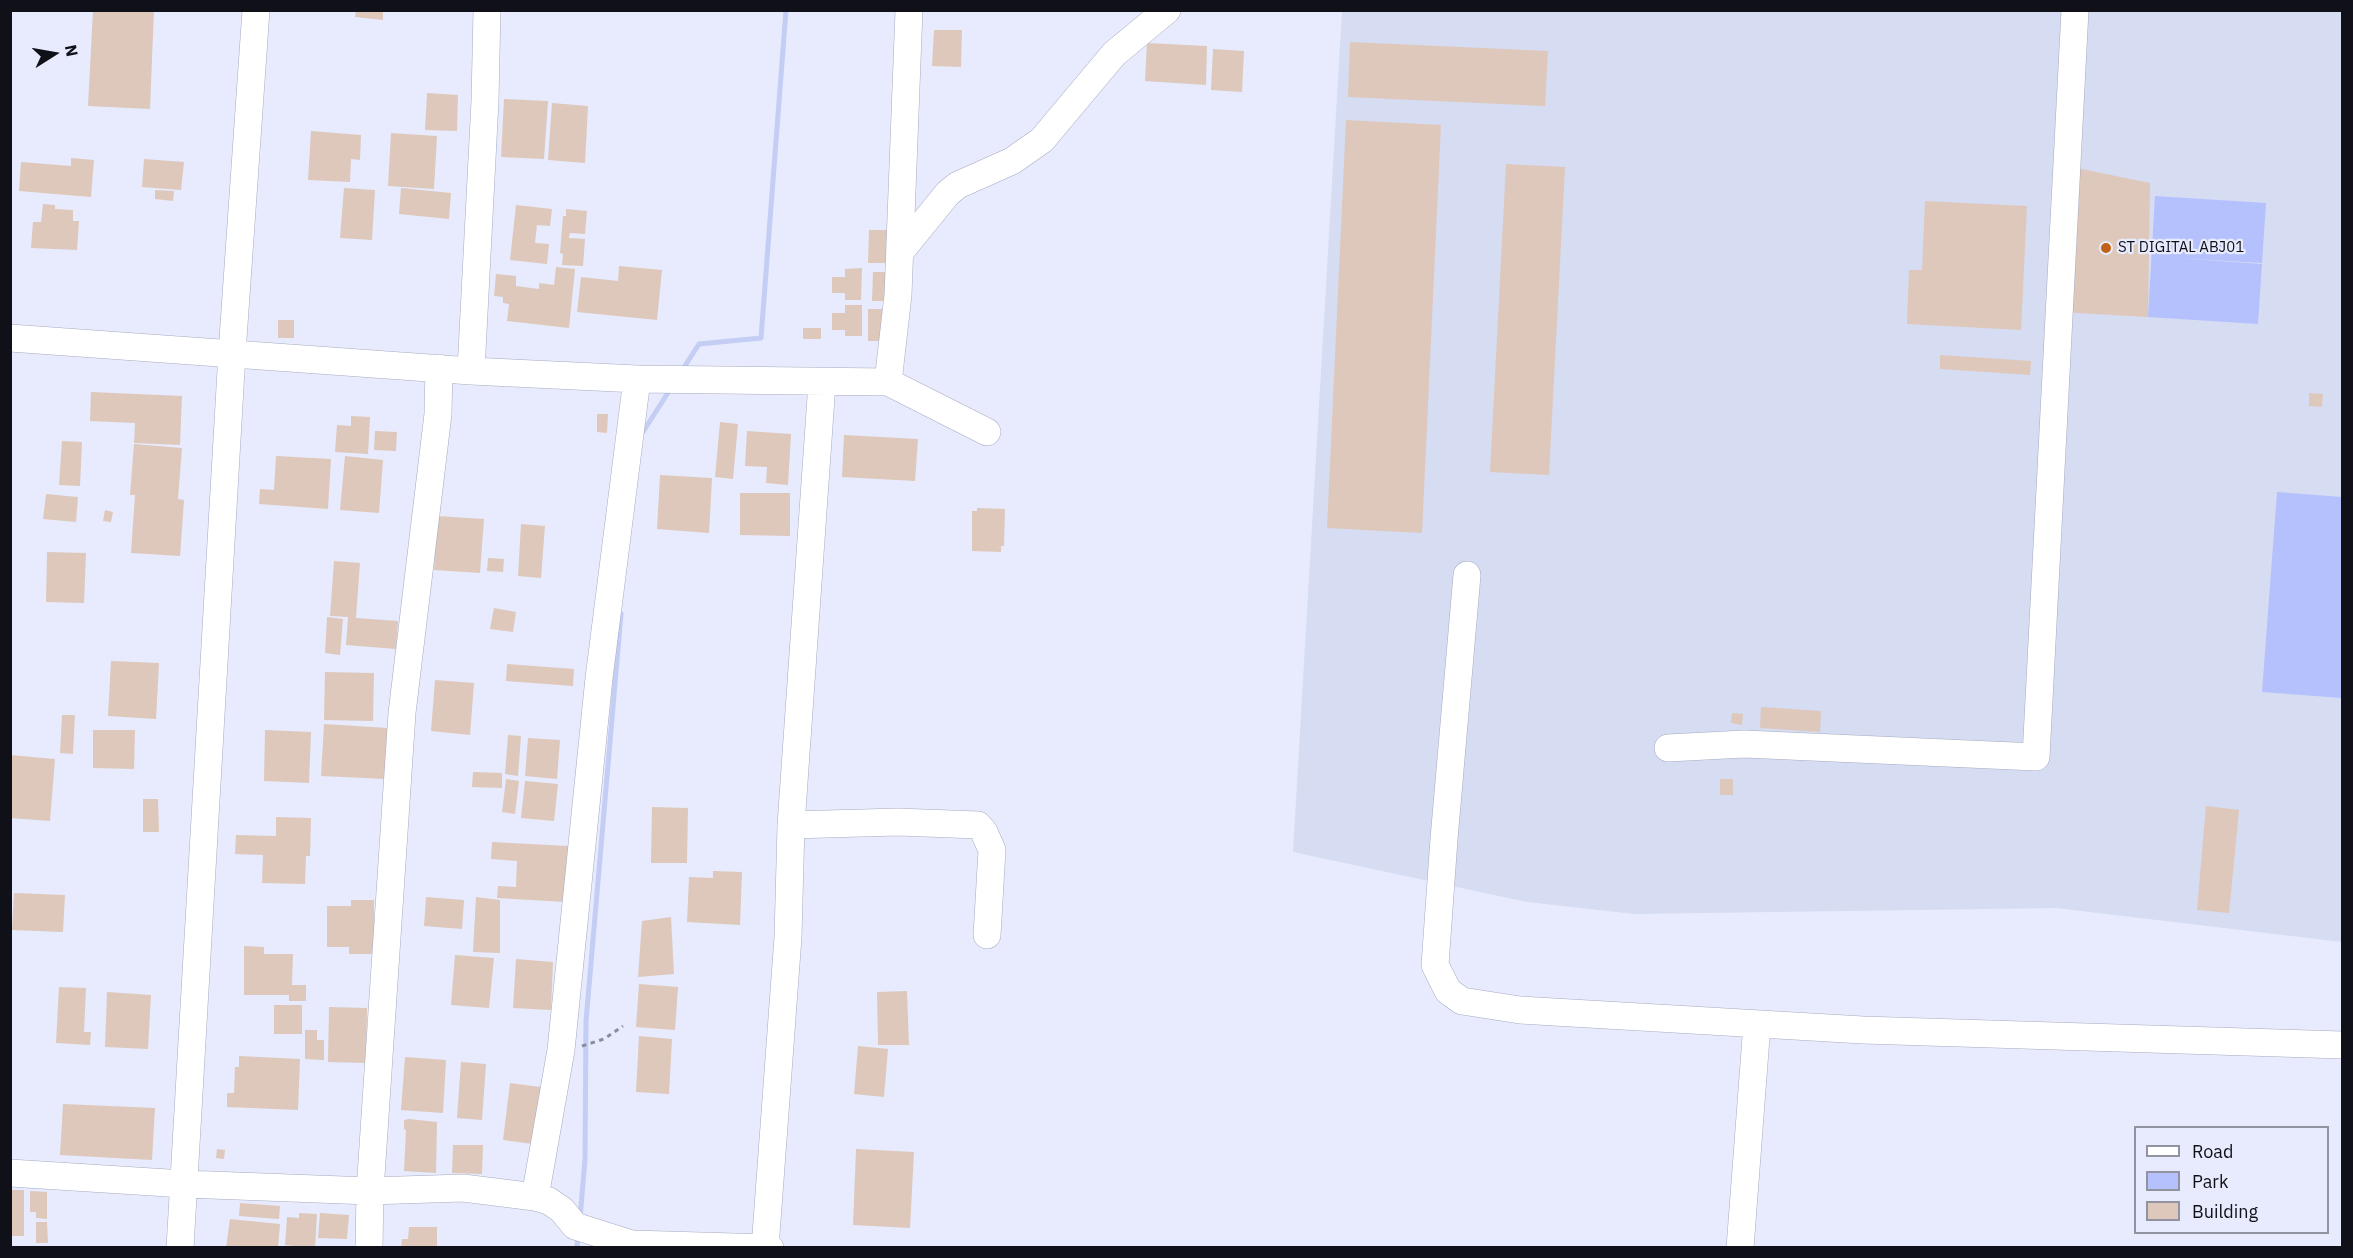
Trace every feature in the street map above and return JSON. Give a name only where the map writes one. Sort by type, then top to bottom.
[{"type":"street","points":[[180,1248],[232,353],[256,10]]},
{"type":"street","points":[[471,370],[487,10]]},
{"type":"street","points":[[888,382],[898,295],[909,10]]},
{"type":"street","points":[[900,252],[948,193],[958,185],[1012,161],[1042,140],[1114,54],[1167,10]]},
{"type":"street","points":[[1668,748],[1744,744],[2036,757],[2075,10]]},
{"type":"street","points":[[10,339],[638,379],[888,382],[987,432]]},
{"type":"street","points":[[369,1248],[370,1191],[402,713],[438,414],[439,368]]},
{"type":"street","points":[[536,1197],[561,1050],[599,678],[638,379]]},
{"type":"street","points":[[765,1247],[788,937],[791,825],[822,383]]},
{"type":"street","points":[[1467,575],[1444,827],[1435,965],[1448,991],[1462,1001],[1520,1011],[1875,1030],[2343,1045]]},
{"type":"street","points":[[791,825],[898,822],[978,825],[984,832],[992,850],[987,935]]},
{"type":"street","points":[[1740,1248],[1757,1024]]},
{"type":"street","points":[[10,1173],[184,1184],[370,1191],[463,1188],[536,1197],[549,1201],[562,1210],[575,1226],[632,1244],[770,1248]]},
{"type":"path","points":[[561,1050],[590,1045],[623,1026]]},
{"type":"shaded area","points":[[1342,11],[2342,11],[2342,942],[2056,908],[1634,914],[1527,902],[1293,852]]},
{"type":"green space","points":[[2155,196],[2266,203],[2262,263],[2178,258],[2262,264],[2258,324],[2148,317]]},
{"type":"green space","points":[[2277,492],[2342,497],[2342,698],[2262,692]]},
{"type":"building","points":[[93,10],[154,10],[150,109],[88,106]]},
{"type":"building","points":[[356,10],[383,10],[383,20],[355,17]]},
{"type":"building","points":[[934,30],[962,30],[961,67],[932,66]]},
{"type":"building","points":[[1350,42],[1548,51],[1545,106],[1348,97]]},
{"type":"building","points":[[1147,43],[1207,46],[1206,85],[1145,81]]},
{"type":"building","points":[[1213,49],[1244,51],[1242,92],[1211,90]]},
{"type":"building","points":[[427,93],[458,95],[457,131],[425,130]]},
{"type":"building","points":[[504,99],[548,101],[544,159],[501,157]]},
{"type":"building","points":[[552,103],[588,106],[585,163],[548,160]]},
{"type":"building","points":[[1346,120],[1441,125],[1422,533],[1327,528]]},
{"type":"building","points":[[311,131],[361,135],[360,160],[351,159],[350,182],[308,180]]},
{"type":"building","points":[[391,133],[437,136],[434,189],[388,186]]},
{"type":"building","points":[[71,158],[94,160],[91,197],[19,191],[21,162],[71,166]]},
{"type":"building","points":[[144,159],[184,162],[181,190],[142,187]]},
{"type":"building","points":[[1506,164],[1565,167],[1549,475],[1490,472]]},
{"type":"building","name":"ST DIGITAL ABJ01","points":[[2067,166],[2150,183],[2148,317],[2060,312]]},
{"type":"building","points":[[344,188],[375,190],[372,240],[340,238]]},
{"type":"building","points":[[401,188],[451,193],[449,219],[399,214]]},
{"type":"building","points":[[155,190],[174,191],[173,201],[155,199]]},
{"type":"building","points":[[1925,201],[2027,206],[2021,330],[1907,324],[1909,270],[1922,270]]},
{"type":"building","points":[[43,204],[55,205],[55,209],[73,210],[73,221],[79,221],[77,250],[31,248],[33,222],[41,222]]},
{"type":"building","points":[[516,205],[552,209],[550,226],[537,225],[535,243],[549,244],[547,264],[510,260]]},
{"type":"building","points":[[566,209],[587,211],[585,234],[570,233],[569,238],[585,239],[583,266],[562,265],[563,254],[560,253],[563,216],[566,216]]},
{"type":"building","points":[[869,230],[891,230],[890,263],[868,263]]},
{"type":"building","points":[[619,266],[662,270],[657,320],[577,312],[581,277],[618,281]]},
{"type":"building","points":[[556,267],[575,269],[569,328],[507,321],[509,304],[503,303],[503,297],[494,296],[496,274],[516,276],[516,286],[539,289],[539,283],[554,285]]},
{"type":"building","points":[[862,268],[861,300],[845,300],[845,293],[832,293],[832,277],[845,277],[845,269]]},
{"type":"building","points":[[873,272],[889,272],[888,301],[872,301]]},
{"type":"building","points":[[845,305],[862,305],[862,336],[845,336],[845,330],[832,330],[832,313],[845,313]]},
{"type":"building","points":[[868,309],[885,309],[884,341],[868,341]]},
{"type":"building","points":[[278,320],[294,320],[294,338],[278,338]]},
{"type":"building","points":[[803,328],[821,328],[821,339],[803,339]]},
{"type":"building","points":[[1940,355],[2031,361],[2030,375],[1940,369]]},
{"type":"building","points":[[91,392],[182,396],[180,445],[134,443],[135,423],[90,421]]},
{"type":"building","points":[[2309,393],[2323,394],[2322,407],[2309,406]]},
{"type":"building","points":[[597,414],[608,414],[607,433],[597,432]]},
{"type":"building","points":[[351,416],[370,417],[368,454],[335,452],[337,425],[351,426]]},
{"type":"building","points":[[720,422],[738,424],[733,479],[715,477]]},
{"type":"building","points":[[375,431],[397,432],[396,451],[374,450]]},
{"type":"building","points":[[747,431],[791,434],[788,485],[766,483],[767,467],[745,466]]},
{"type":"building","points":[[844,435],[918,439],[915,481],[842,477]]},
{"type":"building","points":[[62,441],[82,442],[80,486],[59,485]]},
{"type":"building","points":[[134,444],[182,448],[178,499],[184,500],[180,556],[131,553],[135,495],[130,495]]},
{"type":"building","points":[[276,456],[331,459],[328,509],[259,504],[260,489],[274,490]]},
{"type":"building","points":[[345,456],[383,460],[379,513],[340,510]]},
{"type":"building","points":[[660,475],[712,478],[709,533],[657,529]]},
{"type":"building","points":[[740,493],[790,493],[790,536],[740,535]]},
{"type":"building","points":[[46,494],[78,497],[76,522],[43,519]]},
{"type":"building","points":[[977,508],[1005,509],[1004,546],[1001,546],[1001,552],[972,551],[972,511],[977,511]]},
{"type":"building","points":[[105,510],[113,512],[111,522],[103,521]]},
{"type":"building","points":[[437,516],[484,519],[480,573],[434,570]]},
{"type":"building","points":[[521,524],[545,526],[541,578],[518,576]]},
{"type":"building","points":[[47,552],[86,553],[84,603],[46,602]]},
{"type":"building","points":[[488,558],[504,559],[503,572],[487,571]]},
{"type":"building","points":[[334,561],[360,563],[356,618],[398,621],[396,649],[346,645],[348,617],[330,616]]},
{"type":"building","points":[[494,608],[516,612],[513,632],[490,629]]},
{"type":"building","points":[[327,617],[343,619],[340,655],[325,653]]},
{"type":"building","points":[[111,661],[159,663],[156,719],[108,716]]},
{"type":"building","points":[[507,664],[574,669],[573,686],[506,681]]},
{"type":"building","points":[[325,672],[374,673],[373,721],[324,720]]},
{"type":"building","points":[[435,680],[474,683],[470,735],[431,731]]},
{"type":"building","points":[[1761,707],[1821,711],[1820,732],[1760,728]]},
{"type":"building","points":[[1732,713],[1743,714],[1742,725],[1731,723]]},
{"type":"building","points":[[62,715],[75,715],[73,754],[60,753]]},
{"type":"building","points":[[324,724],[388,728],[385,779],[321,776]]},
{"type":"building","points":[[93,730],[135,730],[134,769],[93,768]]},
{"type":"building","points":[[265,730],[311,732],[309,783],[264,781]]},
{"type":"building","points":[[508,735],[521,736],[518,776],[505,774]]},
{"type":"building","points":[[528,738],[560,740],[557,779],[525,776]]},
{"type":"building","points":[[10,755],[55,759],[50,821],[10,818]]},
{"type":"building","points":[[473,772],[502,773],[502,788],[472,787]]},
{"type":"building","points":[[506,779],[519,781],[515,814],[502,812]]},
{"type":"building","points":[[1720,779],[1733,779],[1733,795],[1720,795]]},
{"type":"building","points":[[525,781],[558,784],[554,821],[521,818]]},
{"type":"building","points":[[143,799],[158,799],[159,832],[143,832]]},
{"type":"building","points":[[2206,806],[2239,810],[2229,913],[2197,910]]},
{"type":"building","points":[[652,807],[688,808],[687,863],[651,863]]},
{"type":"building","points":[[276,817],[311,818],[310,856],[306,856],[305,884],[262,883],[263,855],[235,854],[236,835],[276,836]]},
{"type":"building","points":[[492,842],[568,846],[565,902],[497,898],[498,886],[516,887],[517,861],[491,859]]},
{"type":"building","points":[[713,871],[742,872],[740,925],[687,922],[689,877],[713,878]]},
{"type":"building","points":[[14,893],[65,895],[63,932],[12,930]]},
{"type":"building","points":[[426,897],[464,900],[462,929],[424,926]]},
{"type":"building","points":[[476,897],[500,900],[500,953],[473,952]]},
{"type":"building","points":[[351,900],[374,900],[374,954],[349,954],[349,947],[327,947],[327,906],[351,906]]},
{"type":"building","points":[[671,917],[674,974],[638,977],[642,921]]},
{"type":"building","points":[[244,946],[264,947],[264,954],[293,954],[292,985],[306,985],[306,1001],[289,1001],[289,995],[244,995]]},
{"type":"building","points":[[455,955],[494,958],[489,1008],[451,1005]]},
{"type":"building","points":[[516,959],[553,962],[551,1010],[513,1008]]},
{"type":"building","points":[[639,984],[678,987],[675,1030],[636,1027]]},
{"type":"building","points":[[59,987],[86,988],[84,1032],[91,1032],[90,1045],[56,1043]]},
{"type":"building","points":[[907,991],[909,1045],[878,1045],[877,992]]},
{"type":"building","points":[[107,992],[151,995],[148,1049],[105,1047]]},
{"type":"building","points":[[274,1005],[302,1005],[302,1034],[274,1034]]},
{"type":"building","points":[[329,1007],[367,1008],[366,1063],[328,1062]]},
{"type":"building","points":[[305,1030],[317,1030],[317,1040],[324,1040],[324,1060],[305,1059]]},
{"type":"building","points":[[639,1036],[672,1039],[669,1094],[636,1092]]},
{"type":"building","points":[[858,1046],[888,1049],[884,1097],[854,1094]]},
{"type":"building","points":[[239,1056],[300,1059],[298,1110],[227,1107],[227,1093],[234,1093],[235,1067],[239,1067]]},
{"type":"building","points":[[405,1057],[446,1060],[443,1113],[401,1110]]},
{"type":"building","points":[[461,1062],[486,1064],[482,1120],[457,1118]]},
{"type":"building","points":[[510,1083],[548,1088],[540,1145],[503,1140]]},
{"type":"building","points":[[63,1104],[155,1108],[152,1160],[60,1155]]},
{"type":"building","points":[[404,1120],[437,1122],[436,1173],[404,1171],[406,1130]]},
{"type":"building","points":[[453,1145],[483,1145],[482,1174],[452,1173]]},
{"type":"building","points":[[217,1149],[225,1150],[224,1159],[216,1158]]},
{"type":"building","points":[[856,1149],[914,1152],[910,1228],[853,1225]]},
{"type":"building","points":[[10,1190],[24,1190],[24,1236],[10,1236]]},
{"type":"building","points":[[30,1191],[47,1192],[47,1219],[36,1218],[36,1212],[30,1212]]},
{"type":"building","points":[[240,1203],[280,1206],[279,1219],[239,1216]]},
{"type":"building","points":[[299,1213],[317,1214],[315,1248],[285,1245],[287,1217],[299,1218]]},
{"type":"building","points":[[320,1213],[349,1215],[347,1239],[318,1238]]},
{"type":"building","points":[[230,1219],[280,1224],[278,1248],[226,1248]]},
{"type":"building","points":[[36,1222],[47,1222],[48,1243],[36,1243]]},
{"type":"building","points":[[409,1227],[437,1227],[437,1248],[401,1248],[402,1239],[408,1239]]},
{"type":"waterway","points":[[681,372],[699,344],[761,338],[786,10]]},
{"type":"waterway","points":[[641,435],[671,388]]},
{"type":"waterway","points":[[580,1218],[585,1160],[586,1021],[621,614]]},
{"type":"waterway","points":[[577,1248],[578,1236]]},
{"type":"place","name":"ST DIGITAL ABJ01","points":[[2106,248]]}]
